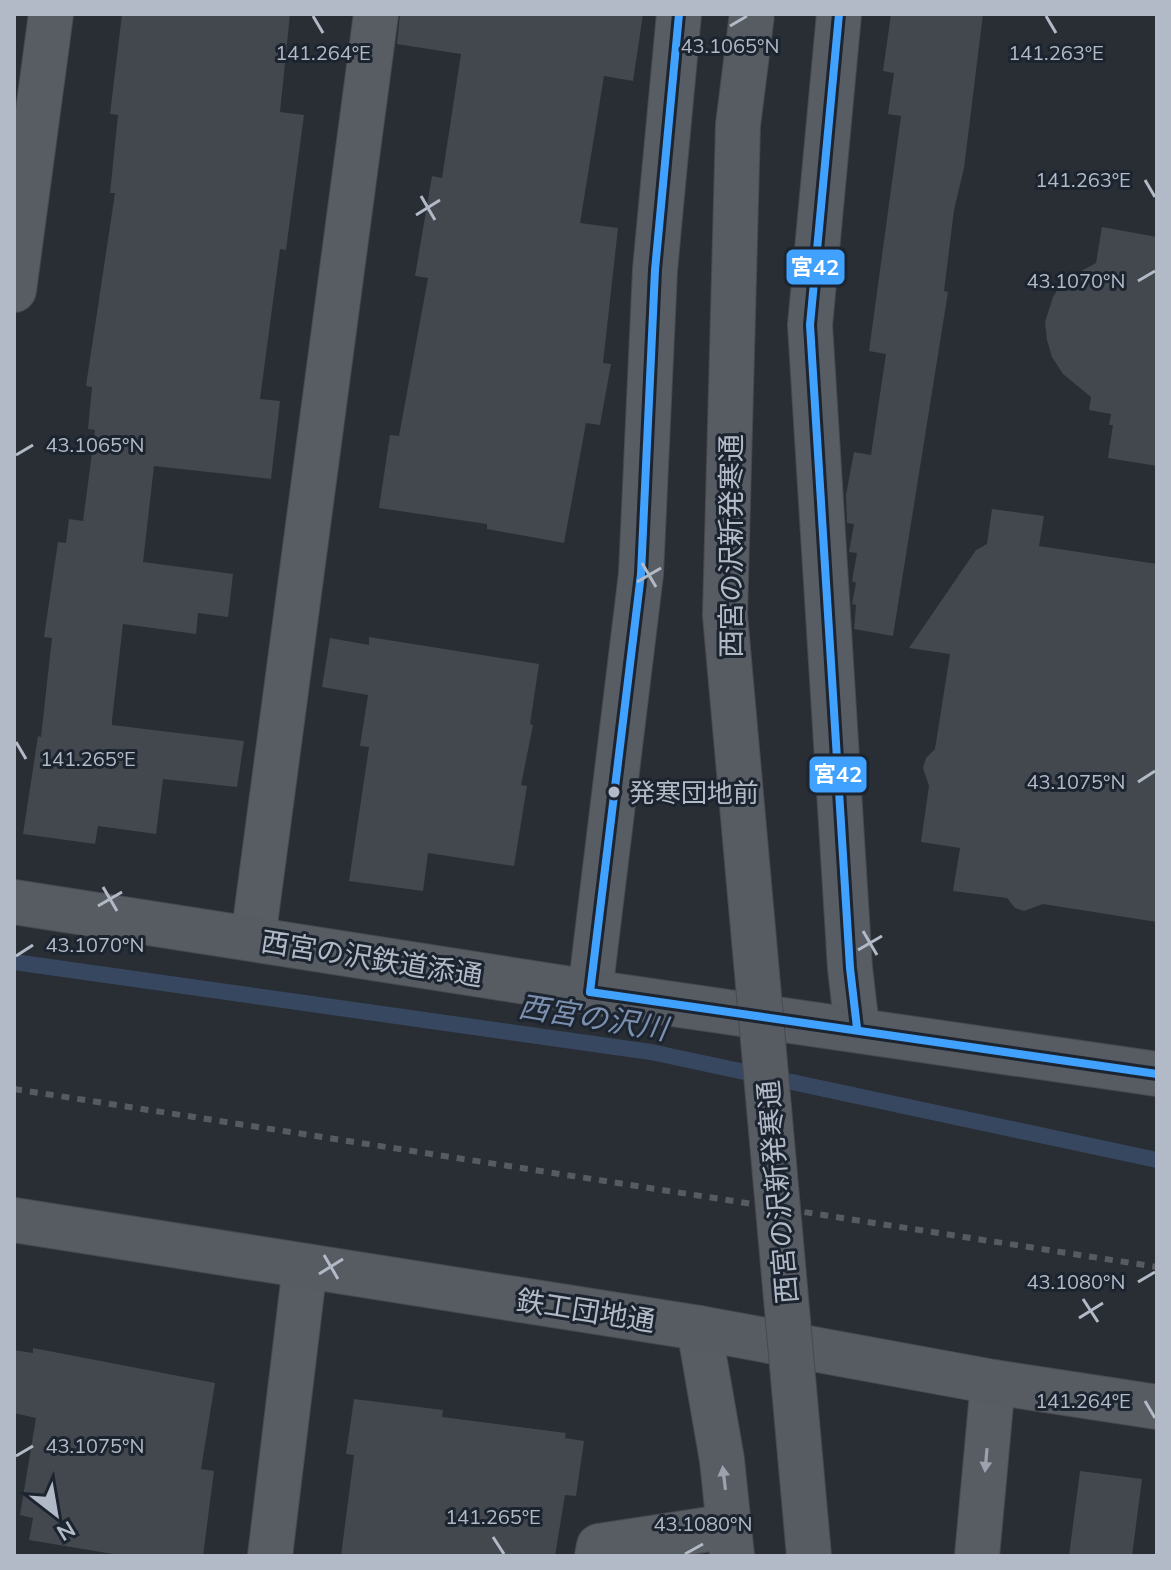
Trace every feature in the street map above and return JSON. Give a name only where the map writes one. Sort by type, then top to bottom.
[{"type":"street","points":[[14,290],[51,14]]},
{"type":"street","points":[[253,939],[376,14]]},
{"type":"street","points":[[590,992],[641,574],[655,270],[679,14]]},
{"type":"street","name":"西宮の沢新発寒通","points":[[752,14],[738,125],[725,615],[809,1556]]},
{"type":"street","points":[[839,14],[810,325],[850,968],[857,1028]]},
{"type":"street","name":"西宮の沢鉄道添通","points":[[14,902],[590,992],[857,1028],[1157,1074]]},
{"type":"street","name":"鉄工団地通","points":[[14,1220],[699,1328],[993,1382],[1157,1407]]},
{"type":"street","points":[[270,1556],[305,1266]]},
{"type":"street","points":[[597,1556],[599,1546],[731,1541],[699,1328]]},
{"type":"street","points":[[977,1556],[993,1382]]},
{"type":"building","points":[[122,14],[290,14],[280,112],[304,115],[286,250],[280,249],[260,399],[280,401],[271,479],[154,466],[143,562],[233,574],[228,617],[198,613],[196,634],[123,624],[112,720],[112,725],[244,741],[237,787],[163,779],[156,834],[98,826],[95,844],[23,834],[38,736],[41,737],[52,638],[44,637],[58,542],[66,543],[69,519],[83,521],[95,430],[88,429],[92,387],[86,386],[115,193],[110,193],[118,115],[110,114]]},
{"type":"building","points":[[400,14],[643,14],[633,81],[604,76],[580,223],[618,228],[603,363],[611,364],[600,425],[586,423],[564,543],[487,529],[487,524],[379,508],[390,435],[399,436],[428,278],[415,276],[432,176],[442,178],[461,54],[397,44]]},
{"type":"building","points":[[891,14],[983,14],[964,168],[954,210],[944,291],[948,292],[893,636],[854,629],[856,605],[852,604],[856,583],[852,581],[857,553],[849,552],[854,524],[847,523],[846,495],[854,452],[871,455],[886,354],[869,351],[901,116],[888,114],[894,73],[883,71]]},
{"type":"building","points":[[1102,227],[1157,237],[1157,466],[1108,458],[1113,425],[1109,425],[1111,414],[1089,410],[1091,397],[1063,374],[1052,357],[1047,340],[1045,322],[1053,297],[1063,281],[1096,263]]},
{"type":"building","points":[[992,509],[1044,516],[1039,546],[1157,564],[1157,922],[1043,904],[1024,911],[1015,908],[1007,898],[953,891],[960,848],[921,842],[929,786],[923,768],[926,758],[935,749],[950,654],[909,648],[976,550],[987,544]]},
{"type":"building","points":[[369,637],[539,664],[530,724],[533,725],[521,785],[527,786],[514,866],[428,853],[423,891],[349,881],[369,747],[360,746],[368,695],[322,687],[330,638],[369,645]]},
{"type":"building","points":[[33,1348],[215,1383],[201,1469],[214,1471],[203,1556],[125,1556],[29,1540],[33,1518],[20,1515],[36,1418],[14,1413],[14,1350],[33,1353]]},
{"type":"building","points":[[354,1399],[443,1410],[442,1417],[566,1433],[565,1438],[584,1441],[576,1496],[565,1495],[555,1556],[341,1556],[354,1455],[346,1454]]},
{"type":"building","points":[[1080,1471],[1142,1479],[1132,1556],[1069,1556]]},
{"type":"waterway","name":"西宮の沢川","points":[[14,962],[651,1052],[1157,1160]]},
{"type":"railway","points":[[14,1089],[1157,1267]]},
{"type":"transit line","name":"宮42","points":[[590,992],[641,574],[655,270],[679,14]]},
{"type":"transit line","name":"宮42","points":[[839,14],[810,325],[850,968],[857,1028]]},
{"type":"transit line","name":"宮42","points":[[590,992],[1157,1074]]},
{"type":"place","name":"発寒団地前","points":[[614,792]]}]
